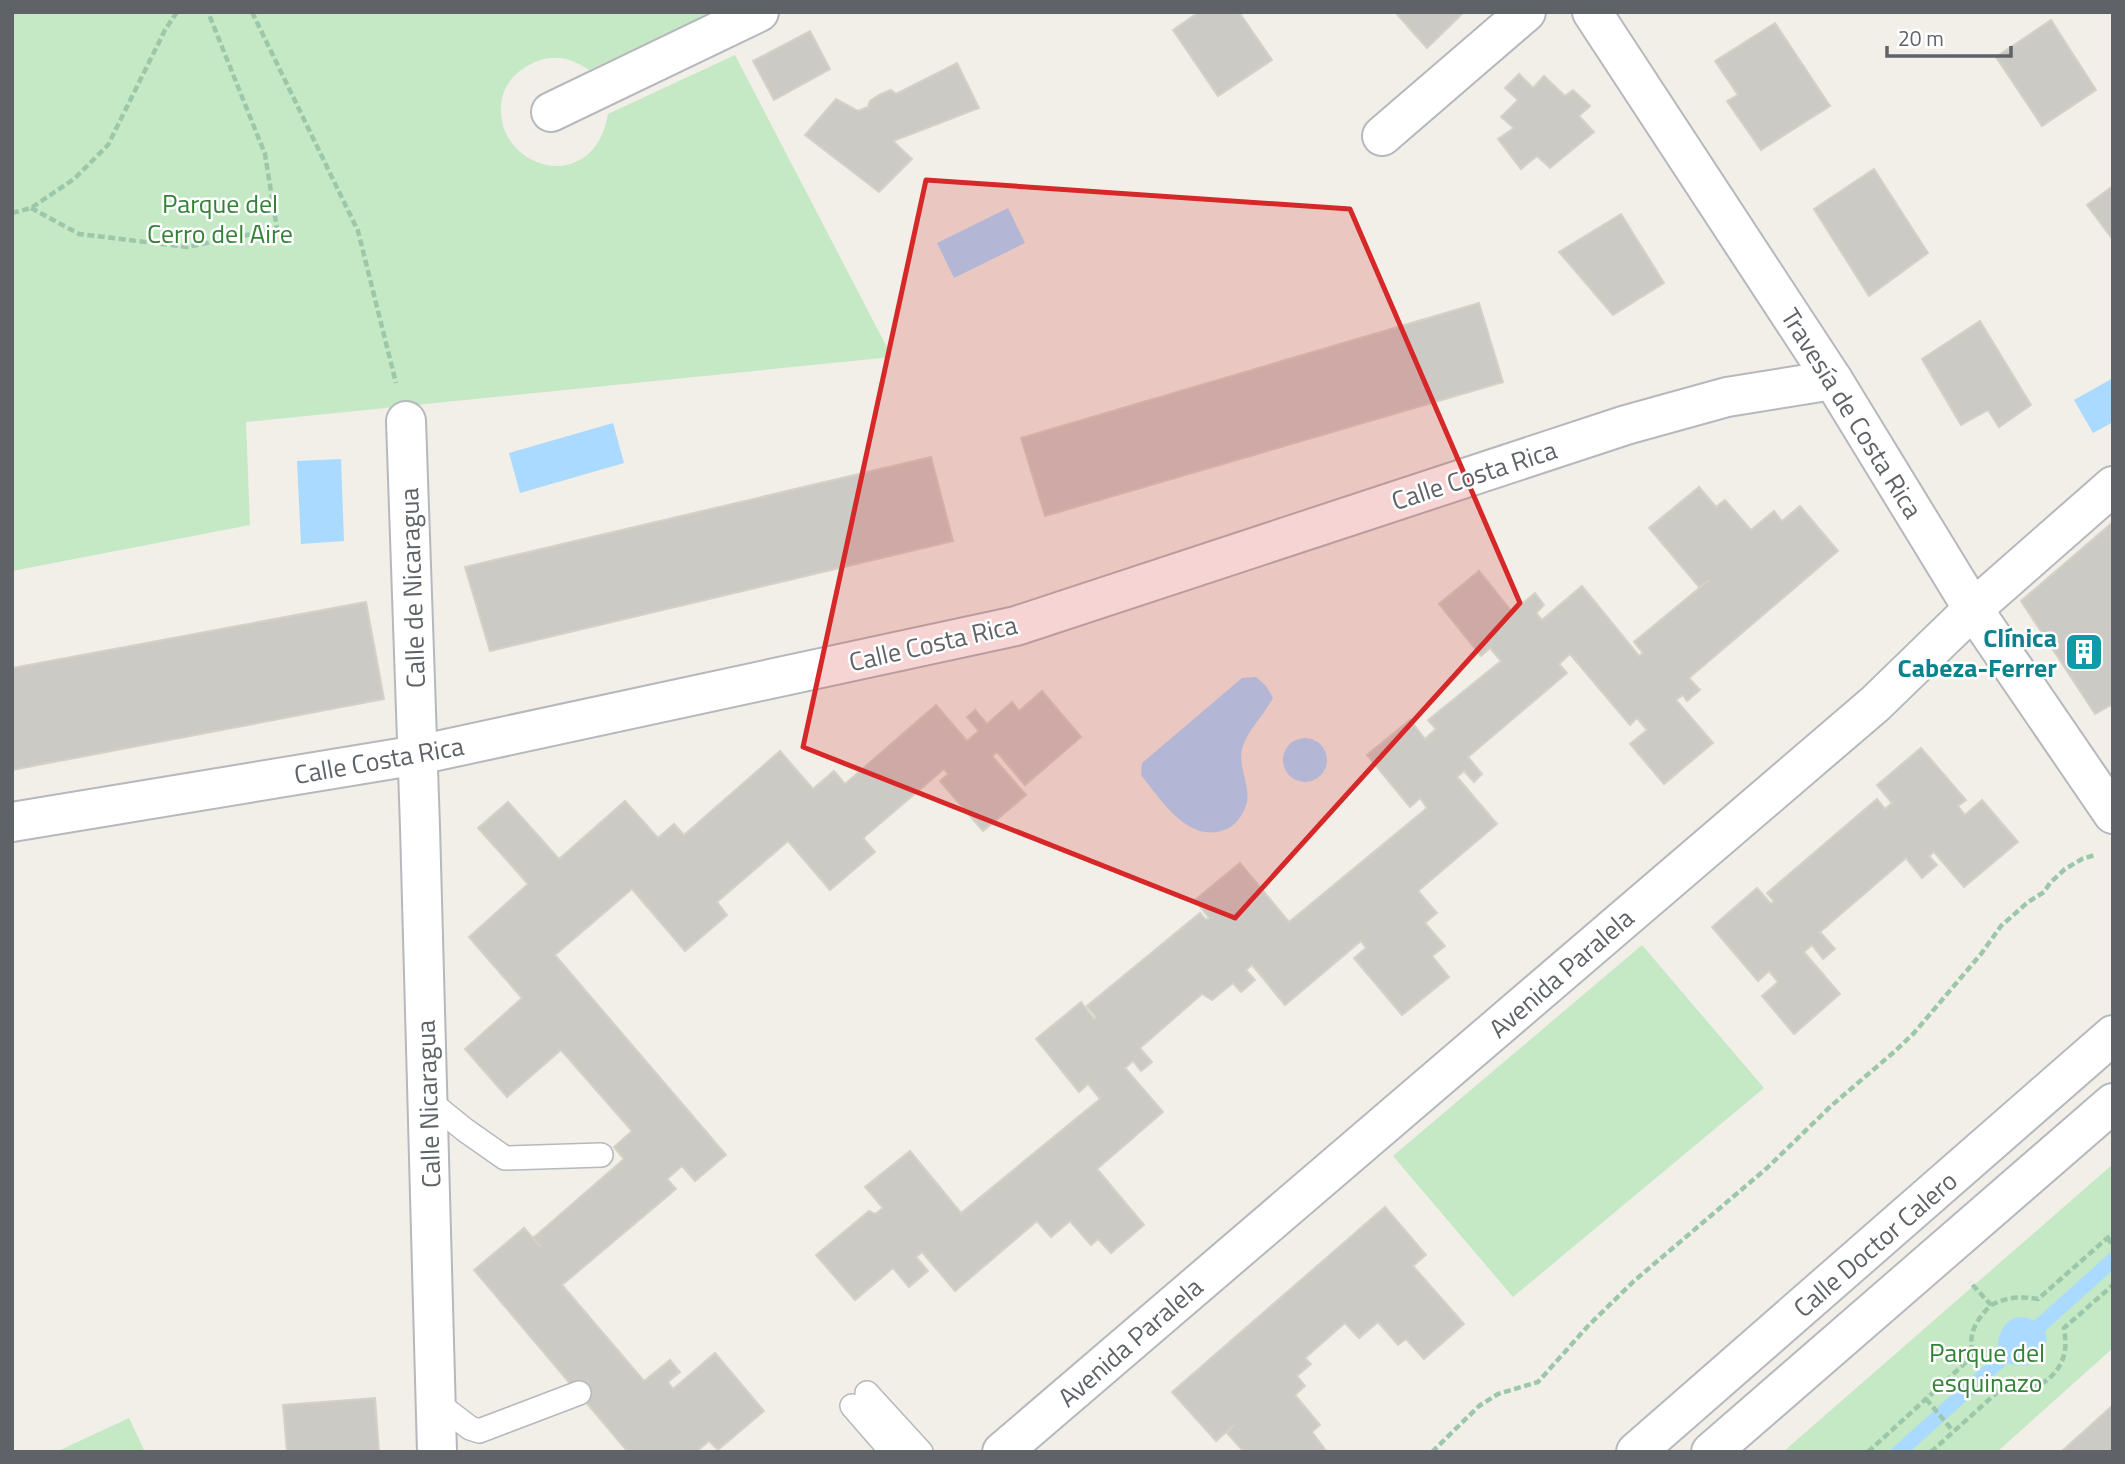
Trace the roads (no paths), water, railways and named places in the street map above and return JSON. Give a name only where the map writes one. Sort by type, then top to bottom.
[{"type":"street","points":[[551,112],[759,12]]},
{"type":"street","points":[[1382,136],[1526,12]]},
{"type":"street","name":"Travesía de Costa Rica","points":[[1592,12],[1833,380],[1973,609],[2113,814]]},
{"type":"street","name":"Calle Costa Rica","points":[[12,822],[418,755],[1016,626],[1626,425],[1727,397],[1833,380]]},
{"type":"street","name":"Calle de Nicaragua","points":[[406,421],[418,755]]},
{"type":"street","name":"Avenida Paralela","points":[[1002,1452],[1875,704],[1973,609],[2113,486]]},
{"type":"street","name":"Calle Nicaragua","points":[[418,755],[437,1452]]},
{"type":"street","name":"Calle Doctor Calero","points":[[1636,1452],[2113,1035]]},
{"type":"street","name":"Calle Doctor Calero","points":[[1712,1452],[2113,1102]]},
{"type":"lane","points":[[428,1100],[505,1158],[601,1155]]},
{"type":"lane","points":[[436,1402],[470,1428],[479,1431],[579,1393]]},
{"type":"lane","points":[[892,1452],[860,1400],[921,1452]]},
{"type":"water","points":[[1008,208],[1025,243],[954,278],[937,243]]},
{"type":"water","points":[[2113,378],[2113,422],[2093,433],[2074,400]]},
{"type":"water","points":[[613,423],[624,463],[520,493],[509,453]]},
{"type":"water","points":[[341,459],[344,541],[301,544],[297,461]]},
{"type":"water","points":[[1256,677],[1266,686],[1273,698],[1242,749],[1247,789],[1246,806],[1238,820],[1229,828],[1215,832],[1202,831],[1178,818],[1168,808],[1141,775],[1142,763],[1242,678]]},
{"type":"water","points":[[1305,738],[1321,744],[1327,760],[1321,776],[1305,782],[1289,776],[1283,760],[1289,744]]},
{"type":"water","points":[[2113,1250],[2113,1270],[2045,1331],[2046,1348],[2038,1360],[2025,1365],[2008,1363],[1910,1452],[1888,1452],[1998,1353],[1999,1337],[2006,1324],[2018,1317],[2034,1321]]},
{"type":"place","name":"Clínica Cabeza-Ferrer","points":[[2084,652]]},
{"type":"park label","name":"Parque del Cerro del Aire","points":[[220,218]]},
{"type":"park label","name":"Parque del esquinazo","points":[[1987,1367]]}]
